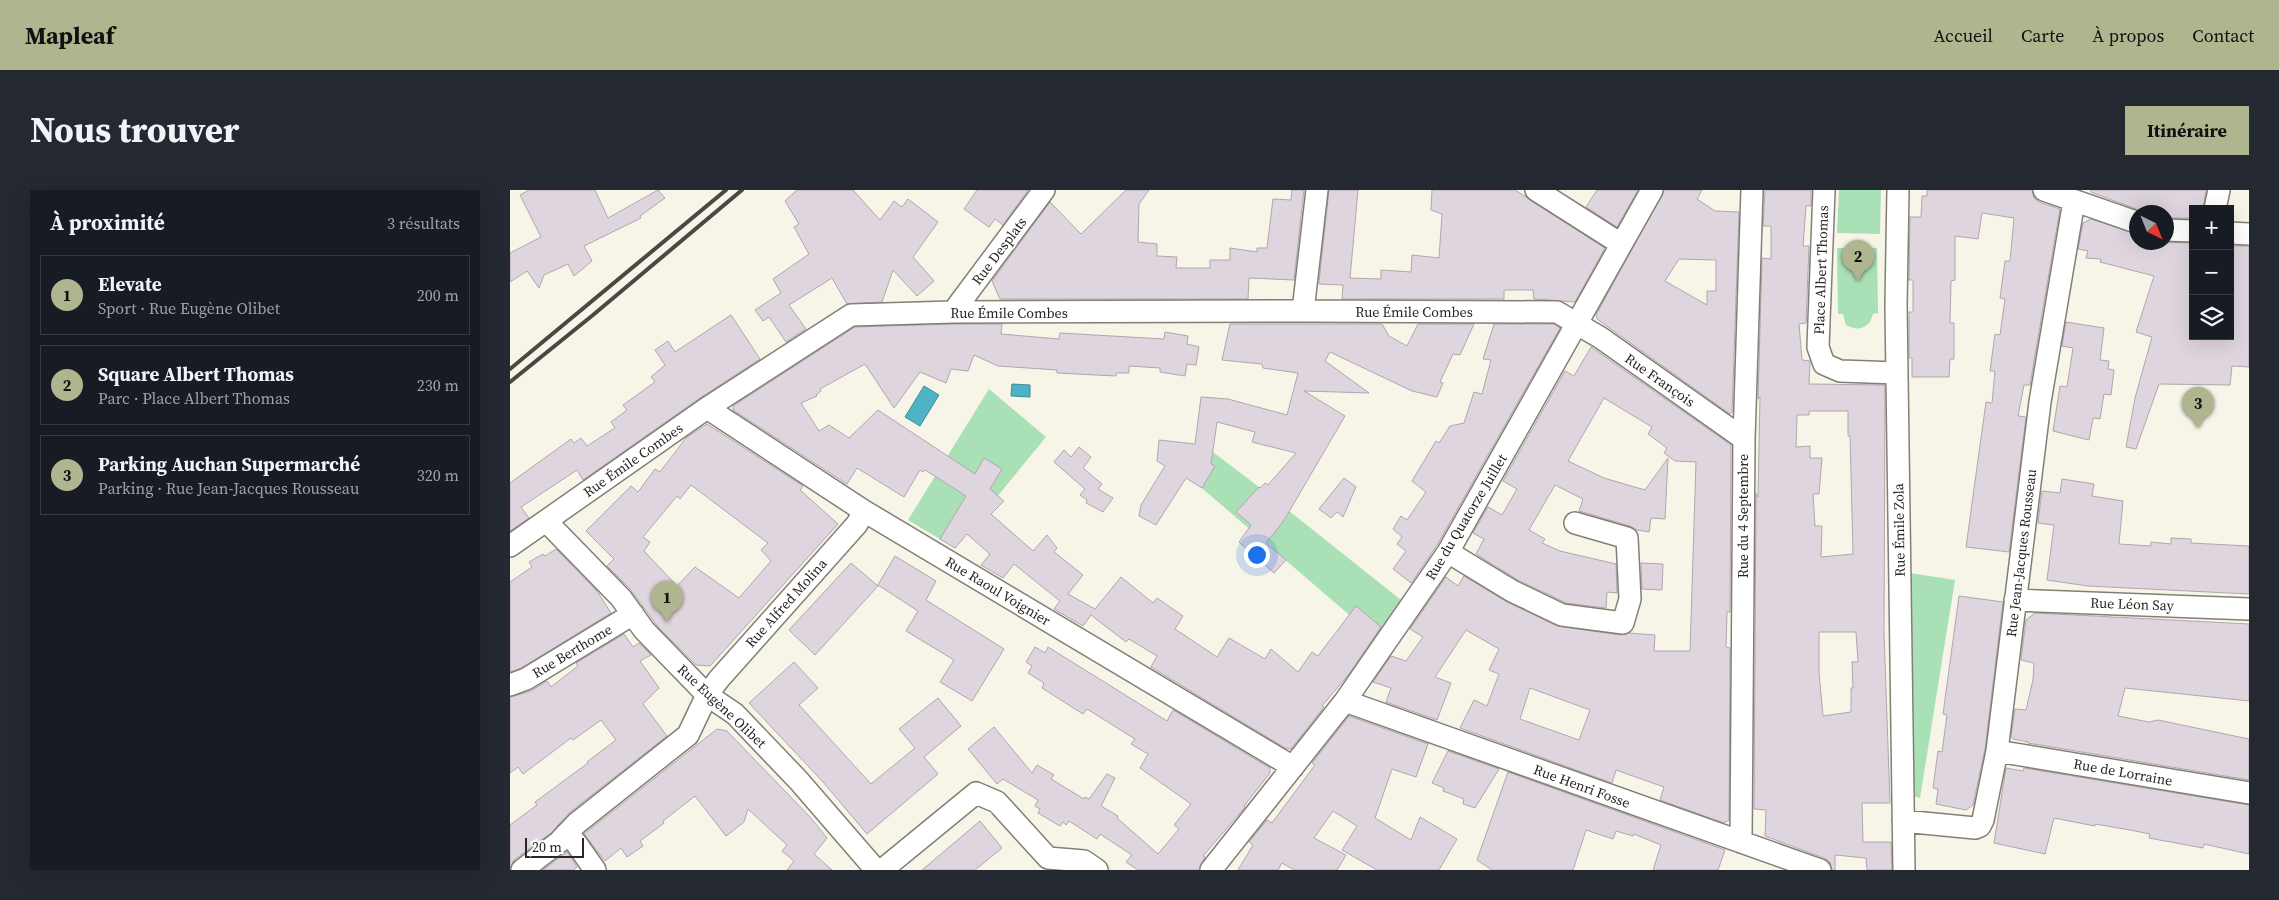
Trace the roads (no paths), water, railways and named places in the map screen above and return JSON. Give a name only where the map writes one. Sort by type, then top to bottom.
[{"type":"street","name":"Rue Desplats","points":[[953,312],[1044,190]]},
{"type":"street","points":[[1303,311],[1317,190]]},
{"type":"street","points":[[1536,190],[1621,244]]},
{"type":"street","name":"Rue du Quatorze Juillet","points":[[1211,870],[1345,701],[1448,552],[1652,190]]},
{"type":"street","name":"Rue du 4 Septembre","points":[[1741,842],[1744,439],[1752,190]]},
{"type":"street","name":"Place Albert Thomas","points":[[1824,190],[1818,347],[1824,364],[1840,371],[1897,373]]},
{"type":"street","name":"Rue Émile Zola","points":[[1898,190],[1897,373],[1904,870]]},
{"type":"street","points":[[2044,190],[2129,220]]},
{"type":"street","points":[[2216,205],[2219,190]]},
{"type":"street","name":"Rue Jean-Jacques Rousseau","points":[[1902,821],[1975,828],[1980,826],[1997,751],[2040,402],[2074,201]]},
{"type":"street","points":[[2174,230],[2189,231]]},
{"type":"street","points":[[2234,233],[2249,234]]},
{"type":"street","name":"Rue Émile Combes","points":[[510,546],[707,408],[851,315],[953,312],[1558,312],[1576,322]]},
{"type":"street","name":"Rue François","points":[[1576,322],[1744,439]]},
{"type":"street","name":"Rue Raoul Voignier","points":[[707,408],[864,511],[1293,767]]},
{"type":"street","name":"Rue Alfred Molina","points":[[522,870],[559,842],[577,822],[688,735],[707,695],[719,679],[857,524],[864,511]]},
{"type":"street","name":"Rue Eugène Olibet","points":[[546,521],[621,598],[644,630],[707,695],[741,721],[830,814],[876,870]]},
{"type":"street","points":[[1448,552],[1512,591],[1562,615],[1623,623],[1630,598],[1627,538],[1575,523]]},
{"type":"street","name":"Rue Léon Say","points":[[2015,600],[2249,609]]},
{"type":"street","name":"Rue Berthome","points":[[510,685],[526,679],[633,614]]},
{"type":"street","name":"Rue Henri Fosse","points":[[1345,701],[1820,870]]},
{"type":"street","name":"Rue de Lorraine","points":[[1997,751],[2249,794]]},
{"type":"street","points":[[882,870],[976,793],[997,802],[1048,858],[1084,861],[1098,870]]},
{"type":"street","points":[[566,834],[576,842],[595,870]]},
{"type":"water","points":[[1012,384],[1030,385],[1030,397],[1011,396]]},
{"type":"water","points":[[924,386],[939,395],[920,426],[905,417]]},
{"type":"railway","points":[[510,369],[726,190]]},
{"type":"railway","points":[[510,382],[742,190]]},
{"type":"place","name":"Square Albert Thomas","points":[[1858,281]]},
{"type":"place","name":"Parking Auchan Supermarché","points":[[2198,428]]},
{"type":"place","name":"Elevate","points":[[667,622]]}]
